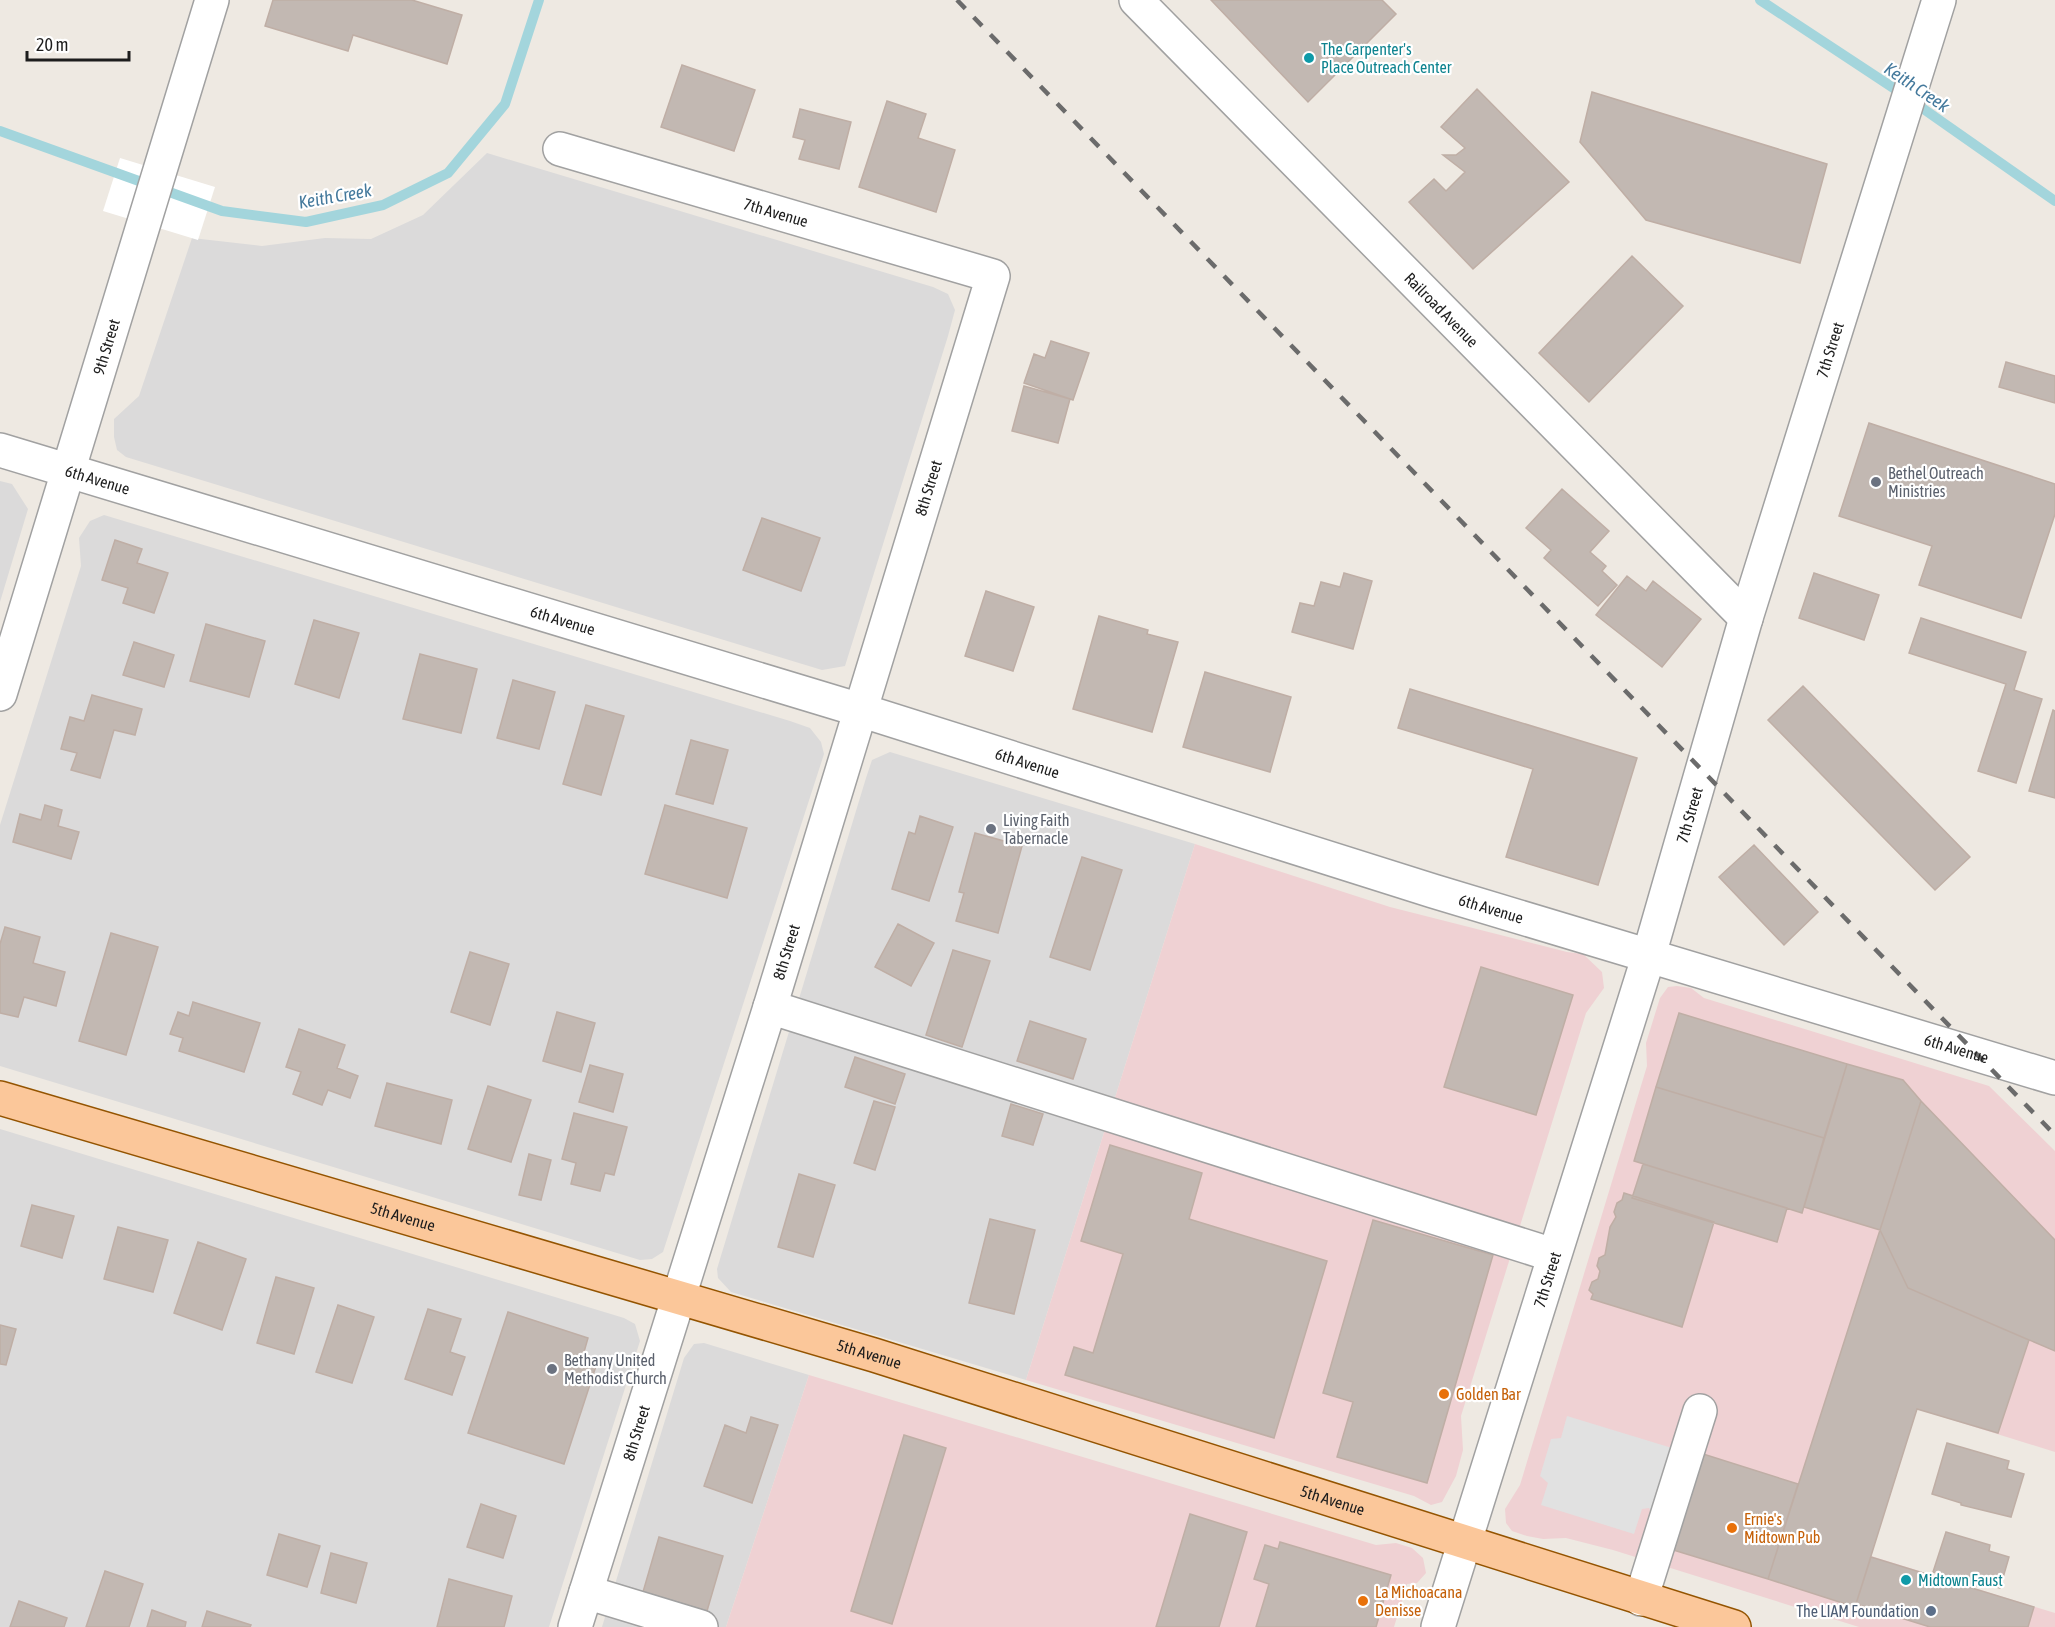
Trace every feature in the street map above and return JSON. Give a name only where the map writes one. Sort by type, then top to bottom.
[{"type":"main road","name":"5th Avenue","points":[[0,1098],[930,1373],[1734,1627]]},
{"type":"street","name":"9th Street","points":[[0,694],[212,0]]},
{"type":"street","name":"Railroad Avenue","points":[[1136,0],[1746,618]]},
{"type":"street","name":"7th Street","points":[[1438,1627],[1649,955],[1746,618],[1939,0]]},
{"type":"street","name":"7th Avenue","points":[[560,150],[993,276]]},
{"type":"street","name":"8th Street","points":[[575,1627],[770,1007],[993,276]]},
{"type":"street","name":"6th Avenue","points":[[0,450],[860,710],[1433,891],[2055,1078]]},
{"type":"street","points":[[770,1007],[1553,1256]]},
{"type":"street","points":[[1641,1599],[1700,1411]]},
{"type":"street","points":[[586,1592],[701,1627]]},
{"type":"shaded area","points":[[487,153],[933,287],[948,294],[955,310],[948,336],[845,666],[822,670],[126,457],[117,450],[114,419],[139,396],[192,238],[262,246],[325,238],[371,239],[423,215]]},
{"type":"shaded area","points":[[0,481],[12,484],[28,509],[0,602]]},
{"type":"shaded area","points":[[104,515],[790,721],[810,728],[821,742],[824,754],[663,1252],[652,1259],[640,1260],[0,1066],[0,825],[81,566],[79,538],[90,521]]},
{"type":"shaded area","points":[[890,752],[1195,844],[1026,1380],[731,1292],[718,1278],[717,1269],[866,778],[872,760]]},
{"type":"shaded area","points":[[1195,844],[1390,907],[1567,952],[1583,954],[1602,972],[1604,988],[1586,1013],[1461,1416],[1463,1450],[1456,1476],[1442,1502],[1431,1505],[1414,1496],[1026,1380]]},
{"type":"shaded area","points":[[1668,987],[1691,988],[1704,998],[1989,1086],[2055,1151],[2055,1452],[1917,1409],[1871,1556],[2055,1613],[2055,1627],[1859,1627],[1613,1550],[1566,1538],[1543,1539],[1527,1536],[1512,1531],[1506,1523],[1505,1509],[1520,1485],[1647,1066],[1646,1043],[1660,998]]},
{"type":"shaded area","points":[[0,1129],[624,1318],[635,1324],[640,1341],[549,1627],[0,1627]]},
{"type":"shaded area","points":[[704,1343],[809,1375],[726,1627],[602,1627],[684,1358],[694,1344]]},
{"type":"shaded area","points":[[809,1375],[1376,1545],[1396,1543],[1412,1548],[1423,1558],[1426,1573],[1417,1583],[1407,1584],[1394,1627],[726,1627]]},
{"type":"shaded area","points":[[1567,1416],[1672,1448],[1652,1514],[1649,1508],[1642,1509],[1634,1534],[1541,1505],[1548,1483],[1540,1476],[1551,1439],[1561,1438]]},
{"type":"pier","points":[[120,158],[215,187],[198,240],[103,211]]},
{"type":"building","points":[[273,0],[412,0],[462,15],[447,64],[353,35],[348,51],[265,26]]},
{"type":"building","name":"The Carpenter's Place Outreach Center","points":[[1211,0],[1382,0],[1396,14],[1308,102]]},
{"type":"building","points":[[682,65],[755,90],[734,151],[661,127]]},
{"type":"building","points":[[1477,89],[1569,182],[1473,269],[1409,202],[1434,179],[1446,191],[1465,172],[1443,155],[1456,155],[1465,148],[1441,127]]},
{"type":"building","points":[[1592,92],[1827,164],[1800,263],[1646,220],[1580,142]]},
{"type":"building","points":[[887,101],[926,114],[918,138],[955,150],[936,212],[859,187]]},
{"type":"building","points":[[800,109],[851,122],[839,169],[799,159],[805,140],[793,137]]},
{"type":"building","points":[[1632,256],[1683,306],[1589,402],[1539,353]]},
{"type":"building","points":[[1051,341],[1089,353],[1073,400],[1024,383],[1034,354],[1045,358]]},
{"type":"building","points":[[2006,362],[2055,376],[2055,403],[1999,387]]},
{"type":"building","points":[[1024,386],[1070,399],[1058,443],[1012,431]]},
{"type":"building","points":[[1869,423],[2055,484],[2055,514],[2021,618],[1919,585],[1932,546],[1839,516]]},
{"type":"building","points":[[1562,489],[1609,531],[1590,552],[1606,566],[1602,571],[1617,585],[1598,606],[1544,558],[1551,550],[1526,528]]},
{"type":"building","points":[[762,518],[820,538],[801,591],[743,570]]},
{"type":"building","points":[[115,540],[142,549],[137,563],[168,573],[154,613],[123,603],[128,588],[102,580]]},
{"type":"building","points":[[1344,573],[1372,581],[1353,649],[1292,632],[1300,603],[1314,606],[1321,582],[1340,587]]},
{"type":"building","points":[[1814,573],[1879,595],[1864,640],[1799,618]]},
{"type":"building","points":[[1627,576],[1646,591],[1653,581],[1701,619],[1662,667],[1596,615]]},
{"type":"building","points":[[986,591],[1034,607],[1013,671],[965,656]]},
{"type":"building","points":[[1099,616],[1148,630],[1147,634],[1178,642],[1152,732],[1073,709]]},
{"type":"building","points":[[1921,618],[2026,652],[2014,690],[2042,699],[2016,783],[1978,771],[2006,684],[1909,653]]},
{"type":"building","points":[[314,620],[359,633],[339,698],[295,684]]},
{"type":"building","points":[[206,624],[265,641],[249,697],[190,681]]},
{"type":"building","points":[[134,642],[174,655],[164,687],[123,675]]},
{"type":"building","points":[[420,654],[477,669],[461,733],[403,719]]},
{"type":"building","points":[[1205,672],[1291,697],[1270,772],[1183,747]]},
{"type":"building","points":[[513,680],[555,692],[539,749],[497,738]]},
{"type":"building","points":[[1803,686],[1970,857],[1935,890],[1768,720]]},
{"type":"building","points":[[1410,689],[1637,758],[1598,885],[1506,857],[1533,769],[1398,728]]},
{"type":"building","points":[[92,695],[142,709],[135,735],[114,730],[100,778],[71,770],[77,753],[61,749],[70,717],[84,721]]},
{"type":"building","points":[[586,705],[624,716],[601,795],[563,784]]},
{"type":"building","points":[[2053,710],[2055,711],[2055,798],[2029,791]]},
{"type":"building","points":[[691,740],[728,750],[713,804],[676,794]]},
{"type":"building","points":[[45,805],[62,810],[58,826],[79,832],[71,859],[13,842],[20,814],[41,820]]},
{"type":"building","points":[[665,805],[747,828],[727,898],[645,874]]},
{"type":"building","points":[[920,816],[953,827],[929,901],[892,889],[909,832],[915,834]]},
{"type":"building","points":[[975,833],[1022,846],[998,933],[956,921],[964,893],[959,892]]},
{"type":"building","points":[[1754,845],[1818,912],[1784,945],[1719,877]]},
{"type":"building","points":[[1082,857],[1122,870],[1090,970],[1050,957]]},
{"type":"building","points":[[898,924],[934,943],[911,986],[875,967]]},
{"type":"building","points":[[5,927],[40,937],[33,963],[65,972],[56,1006],[24,997],[18,1017],[0,1013],[0,944]]},
{"type":"building","points":[[111,933],[158,947],[126,1055],[79,1041]]},
{"type":"building","points":[[953,950],[990,961],[962,1047],[926,1035]]},
{"type":"building","points":[[470,952],[509,964],[490,1025],[451,1012]]},
{"type":"building","points":[[1481,967],[1573,995],[1536,1115],[1444,1087]]},
{"type":"building","points":[[193,1002],[260,1023],[244,1072],[179,1051],[183,1038],[170,1034],[178,1012],[189,1016]]},
{"type":"building","points":[[557,1012],[595,1023],[581,1072],[543,1061]]},
{"type":"building","points":[[1679,1013],[1847,1064],[1824,1138],[1656,1087]]},
{"type":"building","points":[[1030,1021],[1086,1039],[1073,1079],[1017,1061]]},
{"type":"building","points":[[299,1029],[345,1045],[337,1068],[358,1076],[350,1098],[328,1090],[322,1105],[293,1094],[301,1072],[286,1067]]},
{"type":"building","points":[[855,1057],[905,1074],[895,1104],[845,1087]]},
{"type":"building","points":[[1847,1064],[1903,1080],[1921,1101],[1880,1230],[1804,1207]]},
{"type":"building","points":[[590,1065],[623,1074],[613,1112],[579,1102]]},
{"type":"building","points":[[387,1083],[452,1100],[441,1144],[375,1126]]},
{"type":"building","points":[[488,1086],[531,1100],[511,1162],[468,1149]]},
{"type":"building","points":[[1656,1087],[1824,1138],[1802,1213],[1634,1161]]},
{"type":"building","points":[[874,1101],[895,1107],[875,1170],[854,1163]]},
{"type":"building","points":[[1921,1101],[2055,1240],[2055,1351],[1908,1288],[1880,1230]]},
{"type":"building","points":[[1011,1104],[1043,1114],[1033,1145],[1002,1136]]},
{"type":"building","points":[[574,1113],[627,1127],[614,1175],[605,1173],[600,1191],[571,1184],[576,1163],[562,1159]]},
{"type":"building","points":[[1110,1145],[1202,1173],[1189,1219],[1327,1261],[1274,1438],[1065,1375],[1074,1347],[1093,1353],[1123,1254],[1081,1241]]},
{"type":"building","points":[[529,1154],[551,1160],[541,1200],[519,1195]]},
{"type":"building","points":[[1643,1164],[1787,1208],[1777,1242],[1632,1198]]},
{"type":"building","points":[[799,1174],[835,1185],[813,1257],[778,1247]]},
{"type":"building","points":[[1624,1193],[1714,1222],[1682,1327],[1591,1299],[1593,1294],[1589,1290],[1592,1282],[1598,1279],[1599,1258],[1605,1255],[1610,1227],[1616,1217],[1614,1212]]},
{"type":"building","points":[[32,1205],[74,1216],[62,1258],[21,1246]]},
{"type":"building","points":[[990,1219],[1035,1230],[1014,1314],[969,1303]]},
{"type":"building","points":[[1373,1220],[1493,1255],[1427,1483],[1337,1457],[1353,1402],[1323,1393]]},
{"type":"building","points":[[118,1227],[168,1240],[153,1292],[104,1279]]},
{"type":"building","points":[[1880,1230],[1908,1288],[2029,1340],[1998,1433],[1917,1409],[1855,1607],[1768,1579]]},
{"type":"building","points":[[198,1242],[246,1259],[222,1330],[174,1313]]},
{"type":"building","points":[[276,1277],[314,1288],[294,1354],[257,1343]]},
{"type":"building","points":[[338,1305],[374,1317],[352,1383],[316,1372]]},
{"type":"building","points":[[428,1309],[461,1319],[450,1352],[465,1357],[452,1395],[405,1379]]},
{"type":"building","points":[[508,1312],[588,1338],[582,1359],[597,1363],[564,1464],[468,1433]]},
{"type":"building","points":[[0,1325],[16,1329],[6,1365],[0,1364]]},
{"type":"building","points":[[751,1417],[778,1425],[752,1503],[704,1486],[725,1425],[746,1433]]},
{"type":"building","points":[[904,1435],[946,1448],[892,1624],[851,1611]]},
{"type":"building","points":[[1947,1443],[2009,1461],[2007,1469],[2024,1474],[2011,1517],[1961,1505],[1961,1503],[1932,1494]]},
{"type":"building","points":[[1700,1453],[1798,1484],[1768,1579],[1670,1549]]},
{"type":"building","points":[[481,1504],[516,1516],[503,1558],[467,1547]]},
{"type":"building","points":[[1190,1514],[1247,1532],[1219,1627],[1156,1627]]},
{"type":"building","points":[[1946,1532],[1990,1545],[1989,1551],[2009,1557],[2000,1588],[1979,1582],[1978,1586],[1933,1572]]},
{"type":"building","points":[[279,1534],[320,1546],[307,1587],[267,1575]]},
{"type":"building","points":[[659,1537],[723,1556],[707,1611],[643,1592]]},
{"type":"building","points":[[1280,1542],[1391,1575],[1376,1627],[1256,1627],[1269,1584],[1254,1579],[1265,1545],[1278,1549]]},
{"type":"building","points":[[331,1553],[367,1563],[356,1603],[321,1593]]},
{"type":"building","name":"Midtown Faust","points":[[1871,1557],[2034,1607],[2028,1627],[1930,1627],[1856,1604]]},
{"type":"building","points":[[105,1571],[143,1584],[129,1627],[86,1627]]},
{"type":"building","points":[[449,1579],[512,1596],[504,1627],[437,1627]]},
{"type":"building","points":[[19,1601],[67,1618],[64,1627],[10,1627]]},
{"type":"building","points":[[152,1610],[186,1622],[185,1627],[147,1627]]},
{"type":"building","points":[[207,1611],[251,1625],[250,1627],[202,1627]]},
{"type":"waterway","name":"Keith Creek","points":[[0,131],[222,211],[306,222],[383,205],[448,173],[505,104],[539,0]]},
{"type":"waterway","name":"Keith Creek","points":[[1760,0],[1895,89],[2055,201]]},
{"type":"railway","points":[[957,0],[2055,1135]]},
{"type":"place","name":"The Carpenter's Place Outreach Center","points":[[1309,58]]},
{"type":"place","name":"Bethel Outreach Ministries","points":[[1876,482]]},
{"type":"place","name":"Living Faith Tabernacle","points":[[991,829]]},
{"type":"place","name":"Bethany United Methodist Church","points":[[552,1369]]},
{"type":"place","name":"Golden Bar","points":[[1444,1394]]},
{"type":"place","name":"Ernie's Midtown Pub","points":[[1732,1528]]},
{"type":"place","name":"Midtown Faust","points":[[1906,1580]]},
{"type":"place","name":"La Michoacana Denisse","points":[[1363,1601]]},
{"type":"place","name":"The LIAM Foundation","points":[[1931,1611]]}]
